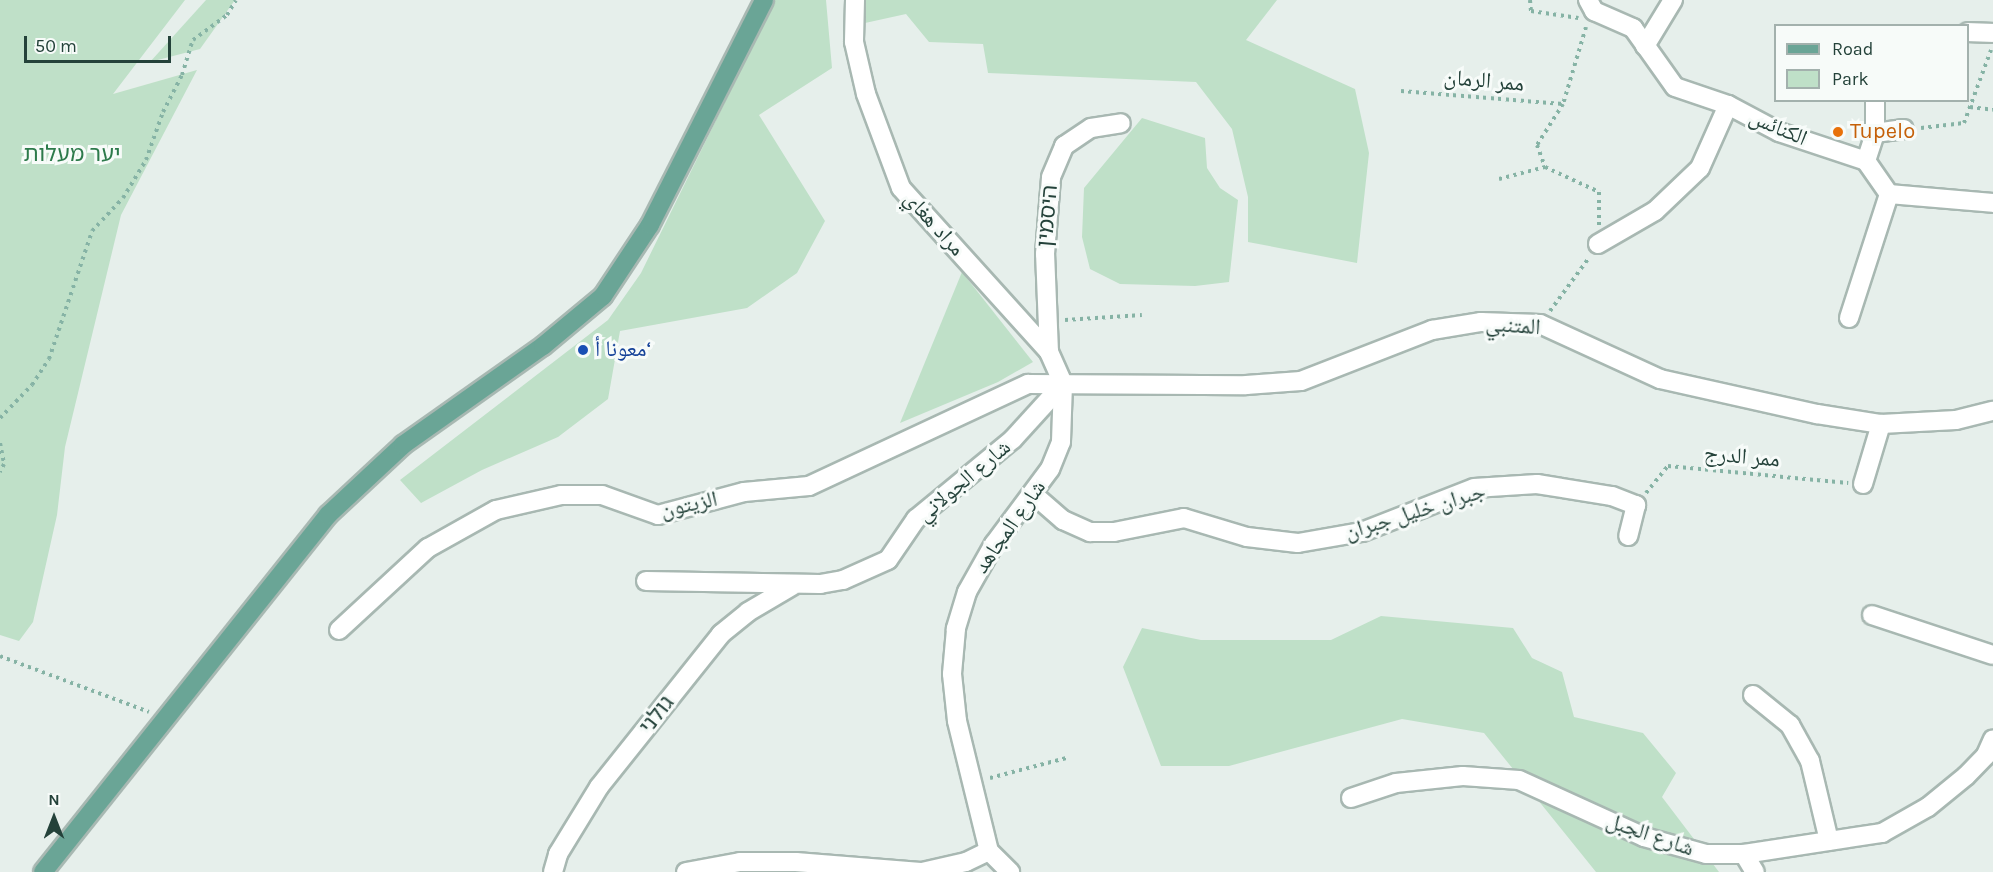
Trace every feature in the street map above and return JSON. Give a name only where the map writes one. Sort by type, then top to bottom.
[{"type":"main road","points":[[43,872],[328,515],[402,445],[543,346],[603,296],[650,225],[764,0]]},
{"type":"street","name":"مراد هغاي","points":[[855,0],[854,42],[866,94],[901,188],[1049,352],[1063,384]]},
{"type":"street","name":"الكنائس","points":[[1588,0],[1594,11],[1633,27],[1675,87],[1728,105],[1779,132],[1866,160]]},
{"type":"street","points":[[1645,46],[1673,0]]},
{"type":"street","points":[[1969,32],[1993,33]]},
{"type":"street","points":[[1875,102],[1875,133],[1866,160],[1889,194]]},
{"type":"street","points":[[1598,244],[1655,211],[1700,168],[1728,105]]},
{"type":"street","name":"היסמין","points":[[1049,352],[1045,254],[1051,177],[1064,146],[1091,128],[1121,123]]},
{"type":"street","points":[[1875,133],[1904,129]]},
{"type":"street","points":[[1889,194],[1993,203]]},
{"type":"street","points":[[1849,318],[1889,194]]},
{"type":"street","name":"المتنبي","points":[[1063,384],[1246,385],[1301,381],[1432,330],[1481,322],[1540,324],[1660,379],[1748,400],[1881,424],[1956,420],[1993,411]]},
{"type":"street","name":"شارع المجاهد","points":[[988,851],[957,721],[952,674],[956,629],[967,592],[988,554],[1050,469],[1062,442],[1063,384]]},
{"type":"street","name":"شارع الجولاني","points":[[792,586],[843,580],[888,560],[916,519],[1013,439],[1063,384]]},
{"type":"street","name":"الزيتون","points":[[339,630],[428,548],[496,510],[561,495],[602,495],[658,516],[744,492],[809,486],[1019,388],[1063,384]]},
{"type":"street","points":[[1863,484],[1881,424]]},
{"type":"street","name":"جبران خليل جبران","points":[[1033,494],[1063,520],[1090,532],[1114,532],[1184,518],[1247,537],[1298,543],[1362,532],[1474,488],[1537,484],[1612,496],[1636,505]]},
{"type":"street","points":[[1629,536],[1636,505]]},
{"type":"street","points":[[646,582],[744,580],[792,586]]},
{"type":"street","name":"גולני","points":[[554,872],[558,854],[599,787],[715,642],[748,612],[792,586]]},
{"type":"street","points":[[1872,615],[1993,655]]},
{"type":"street","points":[[1754,695],[1790,725],[1810,761],[1829,841]]},
{"type":"street","name":"شارع الجبل","points":[[1351,798],[1396,783],[1452,777],[1519,780],[1644,837],[1706,854],[1744,854],[1882,833],[1928,807],[1966,776],[1986,755],[1993,740]]},
{"type":"street","points":[[686,872],[740,862],[796,862],[921,872],[966,862],[988,851],[1010,872]]},
{"type":"street","points":[[1744,854],[1755,872]]},
{"type":"path","points":[[0,418],[32,385],[50,359],[92,231],[123,198],[146,160],[163,112],[183,75],[193,40],[227,15],[236,0]]},
{"type":"path","points":[[1530,0],[1531,11],[1588,20],[1563,104],[1537,145],[1545,167]]},
{"type":"path","points":[[1904,129],[1964,123],[1993,44]]},
{"type":"path","name":"ممر الرمان","points":[[1401,91],[1563,104]]},
{"type":"path","points":[[1970,107],[1993,110]]},
{"type":"path","points":[[1499,179],[1545,167],[1599,192],[1598,244],[1540,324]]},
{"type":"path","points":[[1046,321],[1142,315]]},
{"type":"path","points":[[0,443],[4,464],[0,472]]},
{"type":"path","name":"ممر الدرج","points":[[1636,505],[1668,466],[1863,484]]},
{"type":"path","points":[[0,656],[166,718]]},
{"type":"path","points":[[971,782],[1066,758]]},
{"type":"green space","name":"יער מעלות","points":[[0,0],[185,0],[113,94],[197,70],[121,215],[65,447],[57,515],[33,622],[19,641],[0,635]]},
{"type":"green space","points":[[206,0],[235,0],[200,49],[150,62]]},
{"type":"green space","points":[[775,0],[826,0],[832,68],[759,115],[825,221],[797,273],[747,308],[620,331],[608,399],[558,437],[482,470],[421,503],[400,480],[608,320],[641,273]]},
{"type":"green space","points":[[865,0],[1277,0],[1246,40],[1355,89],[1369,153],[1357,263],[1248,242],[1248,197],[1232,129],[1196,82],[988,73],[983,44],[929,42],[906,14],[865,23]]},
{"type":"green space","points":[[1142,118],[1205,138],[1207,168],[1220,188],[1238,200],[1229,282],[1195,286],[1120,284],[1090,269],[1082,237],[1084,188]]},
{"type":"green space","points":[[962,272],[1033,362],[998,382],[900,423]]},
{"type":"green space","points":[[1381,616],[1513,628],[1532,658],[1562,672],[1574,717],[1643,733],[1676,773],[1662,797],[1719,872],[1596,872],[1484,733],[1402,719],[1229,766],[1161,766],[1123,667],[1142,628],[1201,640],[1331,640]]},
{"type":"place","name":"Tupelo","points":[[1838,132]]},
{"type":"place","name":"معونا أ‘","points":[[583,350]]}]
